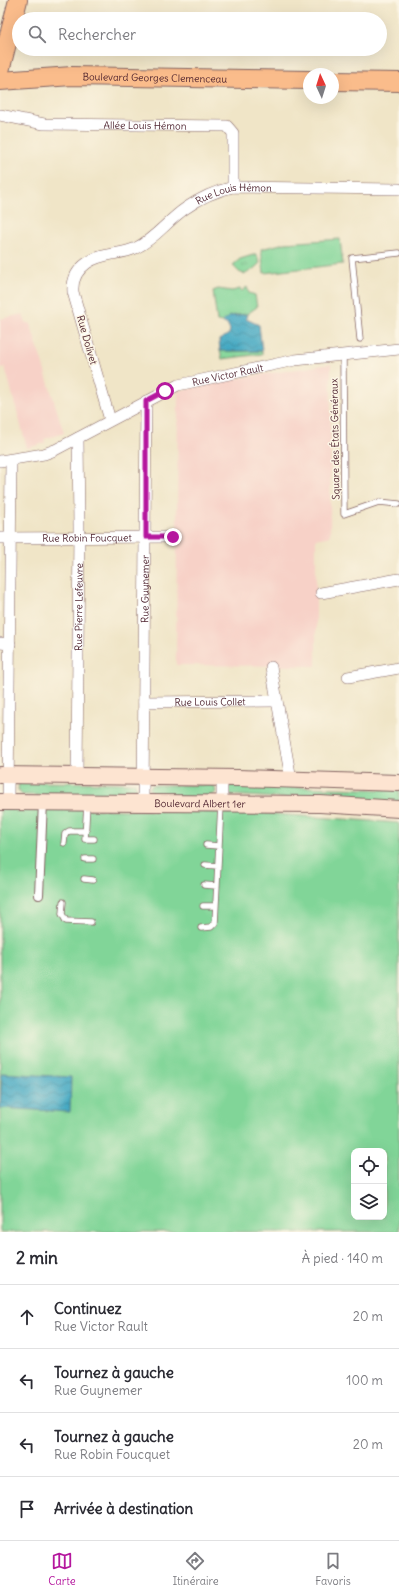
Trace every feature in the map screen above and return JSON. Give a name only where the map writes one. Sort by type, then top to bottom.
[{"type":"main road","points":[[15,12],[18,0]]},
{"type":"main road","points":[[0,71],[12,24]]},
{"type":"main road","name":"Boulevard Georges Clemenceau","points":[[0,81],[72,76],[303,80]]},
{"type":"main road","points":[[339,81],[399,82]]},
{"type":"main road","points":[[4,775],[291,779],[399,783]]},
{"type":"main road","name":"Boulevard Albert 1er","points":[[4,802],[320,804],[399,809]]},
{"type":"street","name":"Allée Louis Hémon","points":[[0,115],[44,124],[227,126],[232,133],[233,188]]},
{"type":"street","name":"Rue Louis Hémon","points":[[87,263],[98,258],[137,247],[159,233],[185,209],[207,196],[233,188],[399,189]]},
{"type":"street","name":"Rue Dolivet","points":[[87,263],[76,274],[73,292],[110,420]]},
{"type":"street","name":"Rue Victor Rault","points":[[6,461],[44,454],[78,438],[178,385],[295,360],[399,349]]},
{"type":"street","name":"Rue Guynemer","points":[[143,803],[146,401]]},
{"type":"street","name":"Rue Pierre Lefeuvre","points":[[77,776],[79,537],[78,438]]},
{"type":"street","points":[[4,802],[6,461]]},
{"type":"street","name":"Rue Robin Foucquet","points":[[6,538],[173,537]]},
{"type":"street","points":[[321,593],[399,579]]},
{"type":"street","points":[[271,667],[291,779]]},
{"type":"street","points":[[348,677],[399,668]]},
{"type":"street","name":"Rue Louis Collet","points":[[144,702],[277,701]]},
{"type":"street","points":[[222,778],[222,803]]},
{"type":"street","points":[[39,895],[43,802]]},
{"type":"lane","points":[[360,339],[352,258],[399,253]]},
{"type":"lane","name":"Square des États Généraux","points":[[343,355],[344,514],[379,502],[399,504]]},
{"type":"lane","points":[[86,802],[85,839],[94,839]]},
{"type":"lane","points":[[202,928],[213,926],[222,803]]},
{"type":"lane","points":[[64,842],[65,834],[69,831],[86,831]]},
{"type":"lane","points":[[206,845],[219,846]]},
{"type":"lane","points":[[85,859],[93,859]]},
{"type":"lane","points":[[204,865],[218,866]]},
{"type":"lane","points":[[84,879],[93,880]]},
{"type":"lane","points":[[204,885],[217,886]]},
{"type":"lane","points":[[63,902],[63,917],[66,921],[91,922]]},
{"type":"lane","points":[[202,906],[215,906]]},
{"type":"shaded area","points":[[23,314],[26,323],[30,323],[64,433],[44,439],[45,443],[27,448],[5,367],[0,368],[0,319]]},
{"type":"shaded area","points":[[331,364],[330,536],[316,539],[316,666],[176,665],[178,391],[234,379]]},
{"type":"green space","points":[[340,239],[343,264],[264,273],[261,249],[285,243]]},
{"type":"green space","points":[[257,255],[260,263],[249,272],[243,274],[233,265],[240,259]]},
{"type":"green space","points":[[247,287],[249,293],[255,295],[257,307],[247,314],[230,316],[222,322],[217,321],[213,291],[218,289],[232,291],[240,289],[242,291]]},
{"type":"green space","points":[[220,351],[262,351],[262,354],[222,359]]},
{"type":"green space","points":[[19,782],[135,783],[137,790],[130,796],[22,795],[18,790]]},
{"type":"green space","points":[[152,785],[214,785],[216,792],[211,797],[156,797],[149,788]]},
{"type":"green space","points":[[230,785],[399,790],[399,805],[229,795],[228,788]]},
{"type":"green space","points":[[0,807],[259,813],[399,823],[399,1232],[0,1232]]},
{"type":"water","points":[[247,314],[246,319],[259,325],[262,351],[220,351],[219,340],[229,334],[230,330],[228,325],[222,322],[230,316]]},
{"type":"water","points":[[2,1073],[71,1077],[70,1112],[0,1108]]},
{"type":"route","points":[[165,391],[146,401],[146,537],[173,537]]}]
